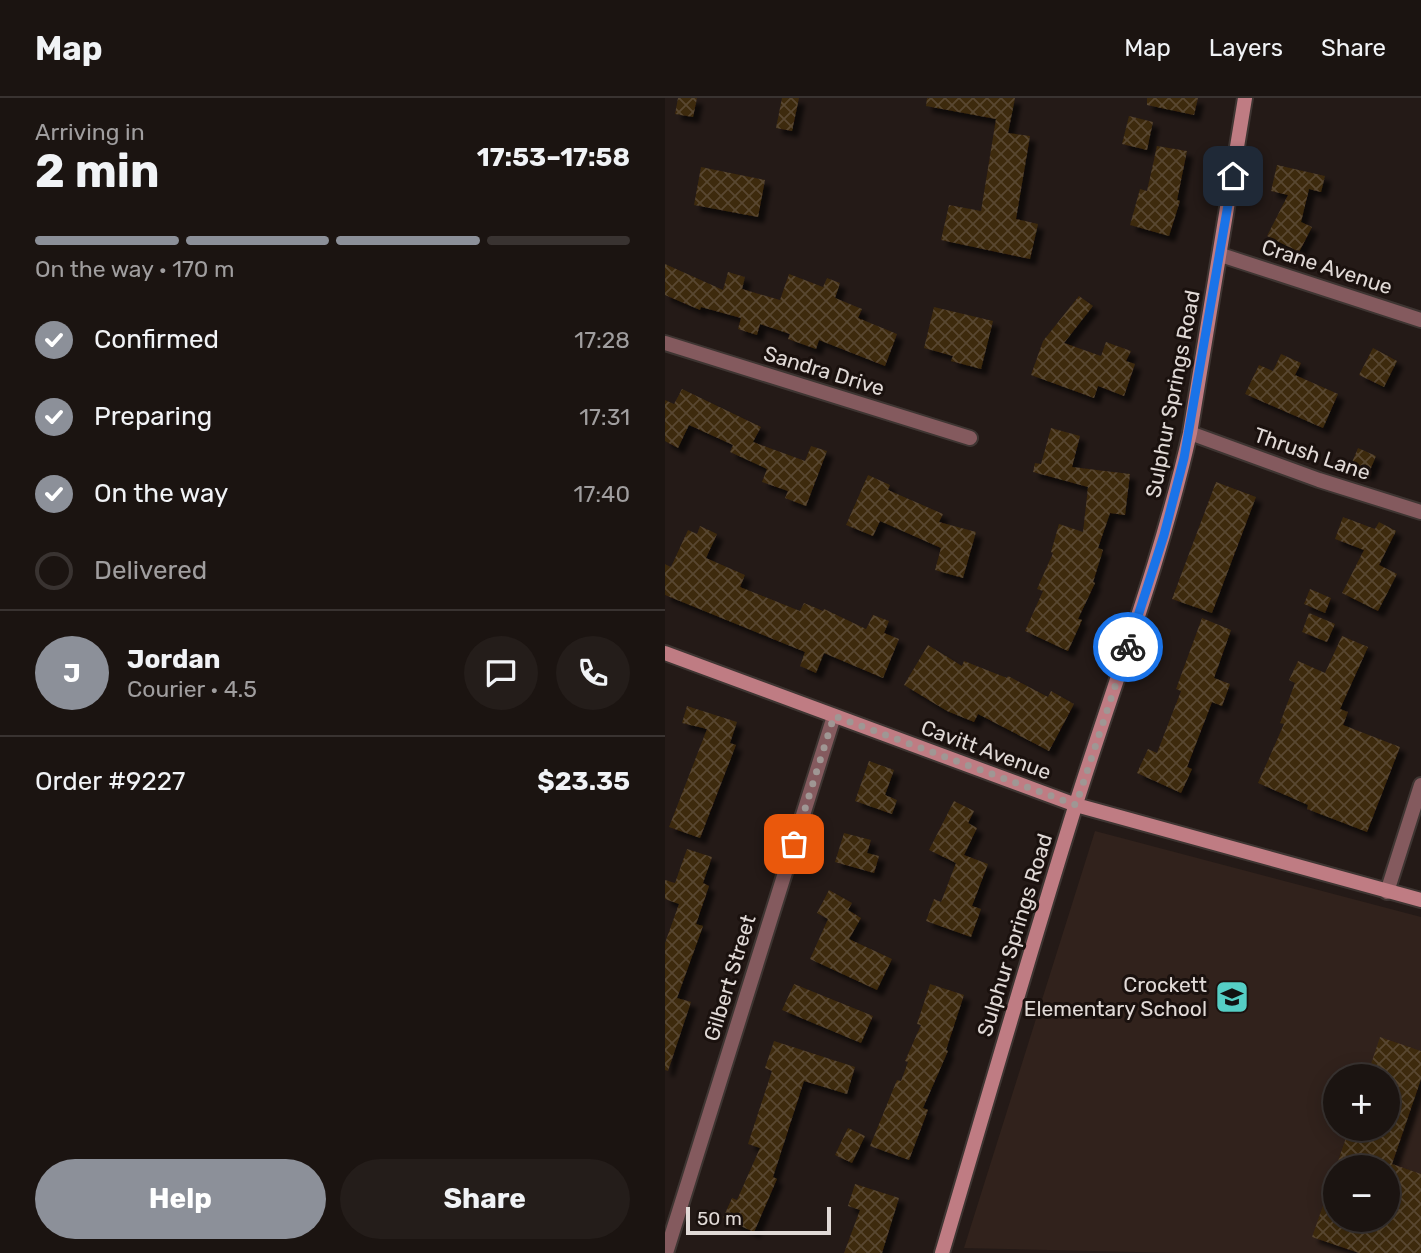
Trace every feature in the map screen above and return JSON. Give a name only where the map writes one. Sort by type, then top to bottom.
[{"type":"street","name":"Sulphur Springs Road","points":[[941,1253],[1076,805],[1164,535],[1190,433],[1245,98]]},
{"type":"street","name":"Crane Avenue","points":[[1221,255],[1421,320]]},
{"type":"street","name":"Sandra Drive","points":[[665,343],[970,438]]},
{"type":"street","name":"Thrush Lane","points":[[1190,433],[1319,480],[1421,512]]},
{"type":"street","name":"Cavitt Avenue","points":[[665,653],[1076,805],[1421,900]]},
{"type":"street","name":"Gilbert Street","points":[[666,1253],[834,716]]},
{"type":"street","points":[[1387,892],[1421,785]]},
{"type":"shaded area","name":"Crockett Elementary School","points":[[1095,831],[1421,917],[1421,1253],[1179,1253],[964,1248]]},
{"type":"building","points":[[678,98],[697,98],[693,117],[675,114]]},
{"type":"building","points":[[782,98],[799,98],[792,131],[776,128]]},
{"type":"building","points":[[927,98],[1015,98],[1008,133],[1030,136],[1016,219],[1038,224],[1030,259],[941,240],[949,205],[981,211],[996,119],[926,106]]},
{"type":"building","points":[[1147,98],[1198,98],[1194,115],[1147,105]]},
{"type":"building","points":[[1129,116],[1153,122],[1147,150],[1122,144]]},
{"type":"building","points":[[1157,146],[1187,151],[1177,200],[1180,201],[1169,236],[1130,225],[1140,189],[1147,191]]},
{"type":"building","points":[[1277,165],[1325,176],[1321,192],[1309,189],[1301,222],[1312,227],[1299,252],[1267,236],[1288,195],[1271,191]]},
{"type":"building","points":[[701,167],[765,180],[758,217],[694,205]]},
{"type":"building","points":[[665,264],[723,290],[728,272],[745,277],[742,289],[780,300],[789,274],[823,287],[827,278],[840,283],[835,298],[862,309],[858,318],[897,334],[885,366],[819,340],[816,349],[788,339],[790,334],[760,324],[757,335],[738,329],[741,318],[701,307],[700,310],[665,295]]},
{"type":"building","points":[[1079,296],[1093,306],[1064,343],[1101,356],[1106,342],[1131,351],[1126,361],[1135,364],[1124,396],[1098,386],[1094,398],[1031,375],[1043,341]]},
{"type":"building","points":[[934,307],[993,321],[981,369],[951,361],[953,356],[924,348]]},
{"type":"building","points":[[1373,348],[1397,361],[1384,387],[1359,375]]},
{"type":"building","points":[[1281,354],[1301,363],[1295,375],[1338,394],[1323,428],[1245,394],[1259,365],[1273,371]]},
{"type":"building","points":[[682,389],[761,427],[753,442],[805,461],[811,446],[827,451],[806,506],[785,498],[788,491],[762,482],[767,469],[730,452],[733,445],[689,425],[678,448],[665,441],[665,400],[674,404]]},
{"type":"building","points":[[1051,428],[1080,436],[1072,467],[1130,474],[1125,515],[1110,513],[1098,548],[1103,550],[1093,582],[1095,583],[1078,619],[1082,620],[1068,651],[1025,631],[1043,591],[1037,589],[1053,553],[1051,552],[1059,524],[1083,532],[1088,487],[1033,472],[1035,463],[1041,464]]},
{"type":"building","points":[[1358,448],[1376,456],[1368,475],[1350,467]]},
{"type":"building","points":[[868,475],[890,485],[888,490],[943,514],[939,522],[976,532],[963,578],[935,570],[941,548],[880,521],[873,536],[846,525]]},
{"type":"building","points":[[1216,482],[1256,497],[1212,613],[1172,599]]},
{"type":"building","points":[[1343,517],[1375,529],[1379,522],[1396,531],[1379,565],[1397,574],[1378,611],[1342,593],[1364,550],[1335,539]]},
{"type":"building","points":[[700,526],[717,534],[706,558],[745,575],[740,587],[800,611],[804,603],[823,611],[824,609],[866,629],[873,615],[889,621],[884,633],[899,639],[883,678],[824,653],[816,673],[800,666],[805,652],[665,595],[665,564],[671,567],[688,530],[697,534]]},
{"type":"building","points":[[1310,589],[1331,598],[1325,613],[1304,604]]},
{"type":"building","points":[[1309,613],[1335,624],[1327,642],[1302,632]]},
{"type":"building","points":[[1202,618],[1231,630],[1214,678],[1230,684],[1222,706],[1212,702],[1187,767],[1192,769],[1181,793],[1137,773],[1148,749],[1157,753],[1181,691],[1176,689]]},
{"type":"building","points":[[1342,636],[1368,647],[1340,709],[1348,712],[1343,725],[1400,747],[1367,832],[1307,809],[1308,805],[1258,783],[1284,724],[1280,723],[1295,683],[1289,680],[1298,661],[1325,673]]},
{"type":"building","points":[[928,645],[962,666],[964,661],[1007,678],[1008,676],[1048,697],[1051,691],[1074,704],[1049,751],[978,714],[974,722],[947,711],[904,685]]},
{"type":"building","points":[[687,706],[737,722],[730,743],[736,745],[700,838],[669,827],[707,729],[682,723]]},
{"type":"building","points":[[869,761],[894,770],[885,795],[897,800],[892,814],[855,801]]},
{"type":"building","points":[[954,801],[974,811],[968,823],[977,828],[964,855],[988,864],[972,906],[981,909],[971,937],[926,921],[934,899],[941,902],[956,863],[929,850]]},
{"type":"building","points":[[844,833],[871,840],[867,853],[879,856],[874,873],[835,862]]},
{"type":"building","points":[[687,849],[712,857],[703,883],[709,886],[696,924],[703,926],[677,998],[691,1002],[668,1071],[665,1070],[665,943],[679,904],[665,899],[665,880],[675,883]]},
{"type":"building","points":[[829,890],[852,903],[848,910],[861,918],[849,939],[892,959],[877,990],[810,959],[828,919],[817,913]]},
{"type":"building","points":[[794,984],[873,1016],[861,1043],[782,1010]]},
{"type":"building","points":[[930,984],[964,995],[946,1050],[948,1051],[923,1108],[928,1110],[909,1160],[870,1146],[897,1080],[901,1081],[908,1062],[905,1061],[921,1025],[917,1024]]},
{"type":"building","points":[[1380,1037],[1421,1051],[1421,1079],[1400,1141],[1400,1064],[1371,1064]]},
{"type":"building","points":[[774,1041],[855,1067],[847,1094],[804,1081],[773,1177],[777,1179],[754,1232],[723,1218],[732,1198],[737,1200],[760,1148],[748,1144],[772,1071],[765,1068]]},
{"type":"building","points":[[848,1128],[865,1136],[852,1163],[835,1155]]},
{"type":"building","points":[[1345,1141],[1400,1141],[1395,1155],[1340,1155]]},
{"type":"building","points":[[1400,1167],[1421,1174],[1421,1253],[1359,1253],[1312,1237],[1323,1206],[1323,1232],[1400,1232]]},
{"type":"building","points":[[855,1184],[899,1198],[882,1253],[844,1253],[860,1210],[848,1206]]},
{"type":"way so far","points":[[794,844],[834,716],[1076,805],[1128,647]]},
{"type":"place","name":"Crockett Elementary School","points":[[1232,997]]},
{"type":"route","points":[[1128,647],[1164,535],[1190,433],[1233,176]]}]
